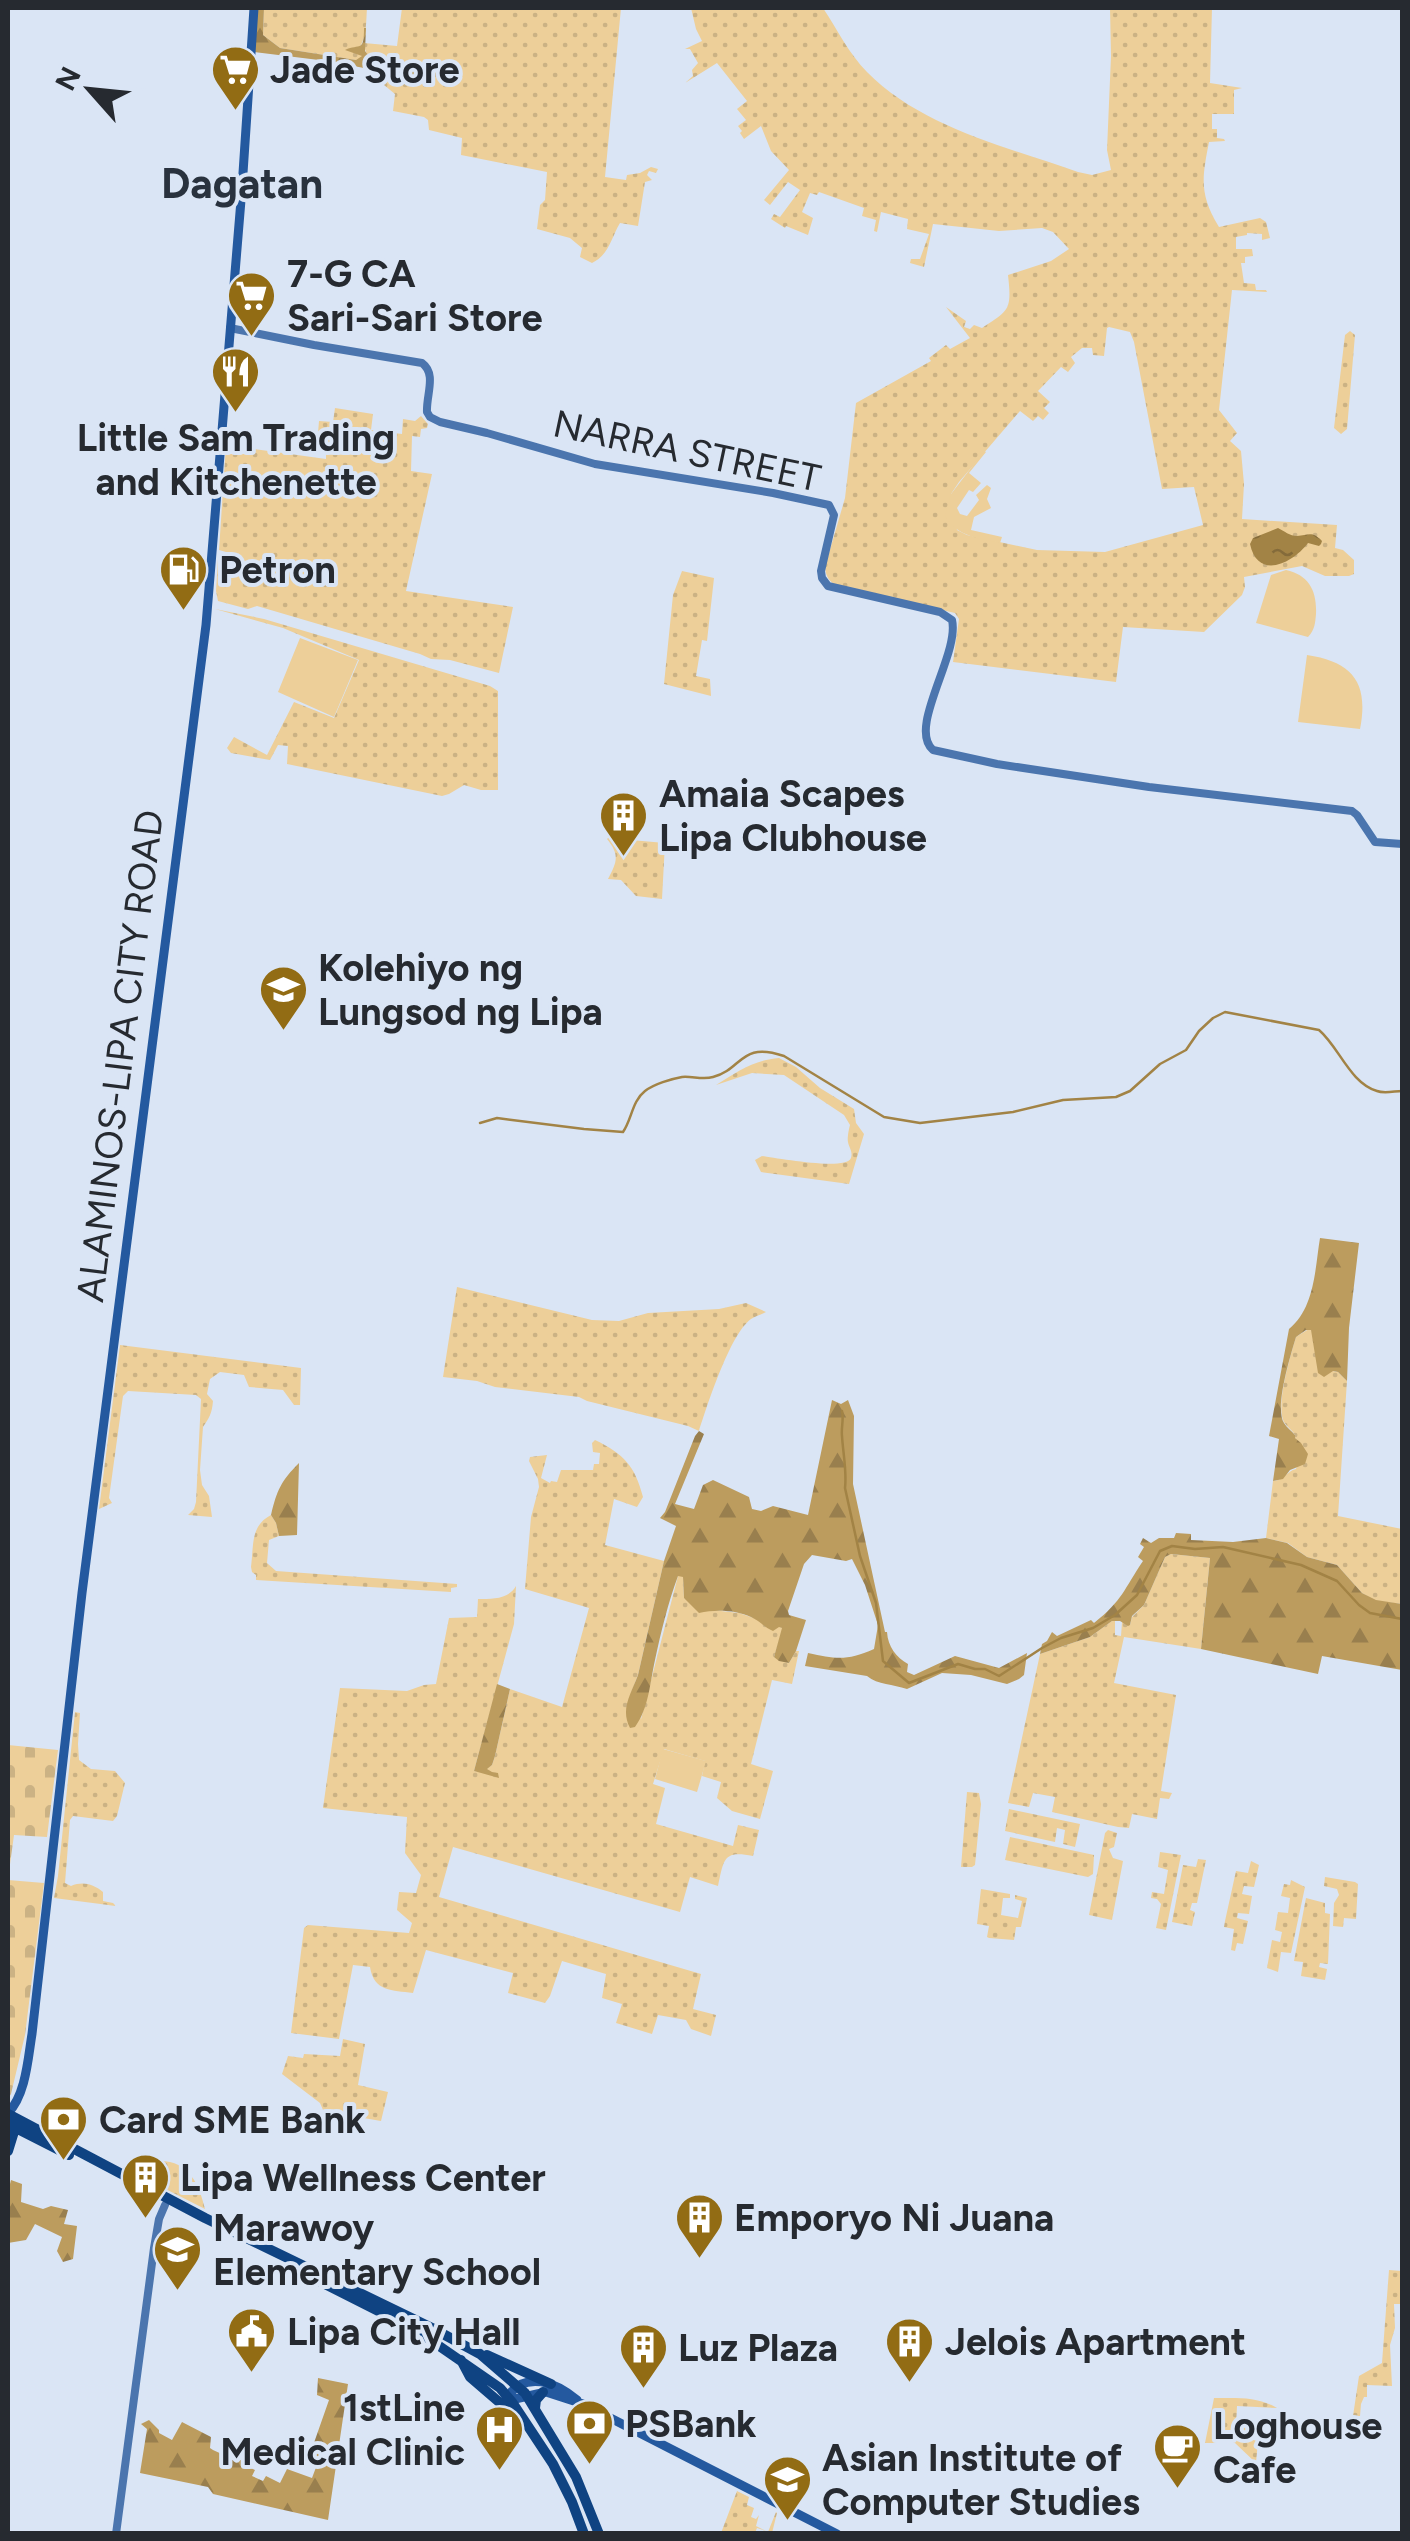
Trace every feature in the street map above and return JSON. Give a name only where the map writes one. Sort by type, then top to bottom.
[{"type":"highway","points":[[8,2150],[11,2118]]},
{"type":"highway","points":[[11,2118],[165,2205],[398,2320],[482,2374],[508,2397],[558,2474],[584,2534]]},
{"type":"highway","points":[[11,2118],[476,2351],[500,2359],[547,2388],[536,2400],[536,2414]]},
{"type":"highway","points":[[476,2351],[526,2396],[576,2477],[600,2534]]},
{"type":"highway","points":[[461,2360],[470,2377],[522,2419]]},
{"type":"highway","points":[[482,2374],[494,2372],[491,2362]]},
{"type":"main road","name":"ALAMINOS-LIPA CITY ROAD","points":[[11,2118],[25,2072],[37,1998],[82,1593],[204,640],[254,8]]},
{"type":"main road","points":[[547,2388],[515,2399],[508,2397],[518,2385],[532,2381],[567,2392],[583,2404],[837,2534]]},
{"type":"street","name":"NARRA STREET","points":[[230,328],[422,363],[430,375],[427,412],[440,422],[595,464],[829,505],[834,514],[821,571],[824,582],[833,588],[940,612],[952,620],[950,650],[925,732],[925,741],[933,750],[1149,787],[1352,811],[1375,842],[1402,844]]},
{"type":"street","points":[[116,2534],[154,2246],[165,2205]]},
{"type":"green space","points":[[257,8],[264,8],[263,35],[280,48],[356,60],[362,56],[345,50],[362,44],[366,28],[365,51],[376,65],[425,71],[401,75],[254,52]]},
{"type":"green space","points":[[264,8],[367,8],[365,34],[359,48],[363,57],[356,60],[280,48],[263,35]]},
{"type":"green space","points":[[402,8],[621,8],[605,177],[626,180],[627,175],[651,167],[658,169],[647,175],[652,180],[645,182],[638,226],[620,223],[606,251],[592,263],[580,257],[582,248],[570,238],[537,229],[547,172],[461,155],[462,138],[429,130],[424,117],[393,111],[395,94],[384,85],[385,72],[418,75],[377,64],[364,43],[397,46]]},
{"type":"green space","points":[[691,8],[823,8],[867,72],[913,107],[994,144],[1092,175],[1111,170],[1107,150],[1110,8],[1212,8],[1210,83],[1242,88],[1234,90],[1234,114],[1212,114],[1212,129],[1217,129],[1217,138],[1225,141],[1209,142],[1205,195],[1219,227],[1260,218],[1266,222],[1270,238],[1262,240],[1262,234],[1247,233],[1236,237],[1236,249],[1252,249],[1253,256],[1245,257],[1245,263],[1241,263],[1244,283],[1255,284],[1256,290],[1267,292],[1232,290],[1219,410],[1237,433],[1230,441],[1241,451],[1242,519],[1337,525],[1335,548],[1354,560],[1354,574],[1325,576],[1302,566],[1244,577],[1242,595],[1204,632],[1123,627],[1116,682],[953,662],[959,619],[955,613],[832,583],[825,567],[845,498],[856,403],[931,361],[929,358],[946,345],[950,349],[970,338],[946,307],[966,321],[964,327],[982,328],[1007,308],[1008,275],[1051,261],[1069,249],[1053,232],[1042,228],[999,231],[933,224],[924,267],[910,263],[911,259],[920,259],[929,234],[907,229],[908,219],[881,212],[877,232],[876,220],[862,216],[864,208],[819,192],[810,193],[802,212],[813,218],[808,235],[785,228],[771,219],[774,214],[780,217],[800,190],[788,182],[770,205],[764,200],[789,170],[771,151],[761,126],[744,139],[740,133],[738,126],[746,120],[737,109],[747,101],[717,63],[685,83],[698,63],[690,49],[685,49],[702,41]],"holes":[[[1107,328],[1130,332],[1162,489],[1194,487],[1203,525],[1105,552],[1037,550],[957,530],[951,494],[1020,411],[1033,421],[1038,416],[1043,420],[1049,413],[1044,408],[1050,402],[1038,391],[1061,367],[1068,372],[1075,363],[1071,357],[1082,348],[1092,348],[1093,355],[1104,356]]]},
{"type":"green space","points":[[1350,331],[1355,335],[1347,429],[1341,434],[1334,428],[1345,335]]},
{"type":"green space","points":[[335,408],[373,414],[371,430],[402,434],[403,419],[415,421],[421,416],[428,424],[421,429],[420,437],[412,436],[411,471],[432,474],[406,591],[513,607],[499,673],[431,659],[257,606],[248,609],[218,601],[218,559],[226,556],[226,552],[219,550],[226,445],[326,459],[326,448],[317,445],[319,421],[333,422]]},
{"type":"green space","points":[[984,451],[969,473],[981,483],[973,492],[969,490],[957,508],[967,516],[979,500],[976,495],[987,485],[991,488],[987,499],[991,508],[974,517],[971,530],[1002,537],[1000,543],[962,532],[945,516],[951,494]]},
{"type":"green space","points":[[1286,570],[1301,576],[1313,591],[1315,621],[1308,637],[1256,623],[1271,575]]},
{"type":"green space","points":[[682,571],[714,578],[707,641],[702,640],[696,676],[710,679],[711,696],[664,684],[673,595]]},
{"type":"green space","points":[[215,609],[264,619],[498,691],[498,790],[464,785],[442,796],[287,764],[288,746],[278,745],[270,760],[231,753],[227,748],[234,737],[267,755],[294,702],[334,718],[359,660],[283,628]]},
{"type":"green space","points":[[300,638],[358,660],[334,717],[278,692]]},
{"type":"green space","points":[[1307,655],[1336,663],[1354,677],[1362,699],[1360,729],[1298,722]]},
{"type":"green space","points":[[608,838],[665,843],[662,899],[636,896],[621,880],[608,879],[616,859]]},
{"type":"green space","points":[[779,1058],[854,1109],[856,1123],[864,1134],[849,1184],[761,1172],[755,1160],[762,1156],[825,1164],[851,1158],[850,1125],[844,1115],[784,1075],[752,1073],[716,1085],[754,1064]]},
{"type":"green space","points":[[1320,1238],[1359,1243],[1347,1381],[1338,1372],[1324,1377],[1318,1373],[1311,1330],[1296,1337],[1284,1381],[1281,1416],[1308,1454],[1305,1464],[1273,1481],[1279,1439],[1269,1436],[1289,1329],[1309,1299]]},
{"type":"green space","points":[[457,1287],[592,1320],[619,1321],[648,1313],[719,1309],[746,1303],[766,1312],[751,1319],[735,1339],[699,1431],[579,1397],[443,1377]]},
{"type":"green space","points":[[1311,1330],[1333,1371],[1347,1381],[1338,1516],[1402,1529],[1402,1604],[1376,1601],[1362,1593],[1337,1565],[1307,1557],[1288,1543],[1266,1538],[1273,1481],[1296,1469],[1303,1448],[1284,1422],[1281,1404],[1296,1337]]},
{"type":"green space","points":[[120,1345],[301,1368],[300,1405],[294,1405],[283,1390],[249,1387],[244,1375],[220,1372],[210,1379],[207,1394],[213,1405],[203,1427],[200,1470],[212,1517],[188,1515],[196,1502],[201,1399],[196,1395],[128,1391],[123,1396],[109,1498],[112,1503],[99,1509]]},
{"type":"green space","points":[[832,1400],[841,1404],[848,1400],[854,1416],[853,1484],[885,1632],[893,1651],[908,1664],[907,1672],[914,1675],[955,1656],[999,1668],[1027,1653],[1024,1675],[1007,1684],[942,1673],[907,1689],[867,1676],[805,1666],[808,1653],[841,1658],[874,1649],[878,1625],[852,1559],[812,1555],[804,1564],[788,1611],[789,1615],[806,1620],[789,1663],[774,1657],[782,1628],[773,1631],[751,1617],[732,1612],[699,1613],[684,1598],[683,1577],[678,1576],[646,1703],[640,1720],[630,1728],[628,1702],[676,1526],[660,1518],[695,1436],[699,1431],[704,1434],[675,1504],[694,1509],[703,1485],[713,1480],[749,1497],[752,1509],[761,1511],[773,1506],[808,1515]]},
{"type":"green space","points":[[595,1440],[627,1462],[643,1497],[637,1507],[614,1499],[605,1545],[664,1561],[631,1693],[641,1719],[678,1576],[683,1576],[684,1598],[712,1610],[739,1613],[783,1628],[774,1657],[789,1663],[799,1651],[792,1684],[772,1680],[751,1764],[773,1771],[760,1819],[732,1811],[717,1798],[721,1782],[702,1776],[705,1761],[664,1749],[653,1784],[665,1788],[656,1824],[733,1846],[738,1825],[759,1830],[753,1856],[736,1854],[726,1859],[718,1886],[690,1877],[680,1912],[453,1847],[439,1897],[701,1974],[693,2009],[716,2015],[711,2036],[691,2029],[686,2020],[658,2015],[652,2034],[616,2023],[622,2004],[602,1998],[606,1974],[562,1961],[545,2003],[508,1993],[513,1973],[426,1950],[413,1993],[385,1988],[375,1981],[370,1967],[353,1965],[339,2039],[291,2033],[304,1928],[308,1925],[409,1933],[412,1923],[397,1910],[399,1892],[416,1893],[421,1875],[405,1853],[407,1817],[323,1808],[340,1688],[407,1691],[436,1684],[449,1618],[477,1617],[478,1599],[505,1596],[516,1586],[514,1624],[474,1771],[492,1773],[486,1769],[495,1756],[510,1689],[562,1707],[589,1608],[525,1589],[531,1517],[539,1487],[529,1461],[530,1457],[547,1455],[541,1478],[557,1482],[561,1470],[593,1470],[594,1464],[599,1464],[600,1453],[593,1452]]},
{"type":"green space","points":[[299,1463],[297,1535],[279,1536],[271,1515],[273,1506],[284,1481]]},
{"type":"green space","points":[[271,1515],[279,1536],[269,1540],[267,1563],[276,1571],[457,1587],[451,1588],[451,1592],[256,1580],[251,1567],[254,1537],[259,1525]]},
{"type":"green space","points":[[1176,1533],[1191,1534],[1191,1540],[1233,1542],[1266,1538],[1287,1543],[1307,1557],[1337,1565],[1362,1593],[1376,1600],[1402,1604],[1402,1670],[1322,1656],[1318,1674],[1201,1649],[1210,1558],[1171,1554],[1165,1557],[1144,1605],[1132,1616],[1130,1625],[1112,1621],[1090,1637],[1040,1654],[1042,1644],[1052,1632],[1057,1636],[1091,1620],[1094,1623],[1111,1608],[1143,1561],[1138,1557],[1144,1547],[1140,1544],[1143,1538],[1151,1543],[1159,1538],[1174,1538]]},
{"type":"green space","points":[[1171,1554],[1210,1558],[1201,1649],[1124,1637],[1114,1683],[1176,1695],[1161,1791],[1172,1793],[1169,1799],[1160,1798],[1157,1819],[1132,1814],[1129,1828],[1118,1827],[1052,1812],[1055,1797],[1033,1793],[1029,1807],[1008,1803],[1040,1654],[1090,1637],[1112,1621],[1115,1635],[1121,1636],[1122,1622],[1130,1625],[1144,1605],[1165,1557]]},
{"type":"green space","points":[[497,1684],[510,1689],[495,1756],[487,1769],[498,1773],[499,1778],[474,1771]]},
{"type":"green space","points":[[75,1712],[80,1713],[79,1760],[91,1769],[115,1771],[125,1783],[113,1821],[73,1816],[70,1820],[65,1883],[95,1887],[103,1892],[103,1901],[116,1906],[54,1898]]},
{"type":"green space","points":[[8,1745],[58,1750],[47,1837],[14,1835],[8,1879]]},
{"type":"green space","points":[[663,1749],[706,1761],[697,1792],[655,1779]]},
{"type":"green space","points":[[967,1792],[979,1793],[981,1804],[975,1865],[961,1867]]},
{"type":"green space","points":[[1009,1809],[1080,1824],[1075,1847],[1063,1844],[1065,1830],[1057,1828],[1055,1842],[1005,1831]]},
{"type":"green space","points":[[1108,1830],[1117,1833],[1114,1847],[1109,1849],[1113,1858],[1123,1861],[1112,1920],[1089,1915]]},
{"type":"green space","points":[[1010,1837],[1094,1855],[1093,1874],[1088,1877],[1005,1860]]},
{"type":"green space","points":[[1160,1852],[1181,1855],[1166,1930],[1156,1928],[1161,1904],[1151,1898],[1152,1892],[1164,1894],[1168,1870],[1158,1867]]},
{"type":"green space","points":[[1198,1859],[1206,1860],[1197,1903],[1192,1903],[1190,1910],[1195,1912],[1192,1926],[1172,1922],[1183,1865],[1196,1867]]},
{"type":"green space","points":[[1251,1861],[1259,1865],[1254,1887],[1244,1886],[1242,1894],[1252,1896],[1249,1914],[1238,1913],[1237,1918],[1248,1921],[1243,1944],[1237,1943],[1235,1951],[1231,1950],[1234,1929],[1224,1927],[1225,1921],[1236,1871],[1248,1873]]},
{"type":"green space","points":[[1325,1877],[1358,1884],[1356,1919],[1344,1918],[1343,1927],[1333,1926],[1334,1903],[1339,1895],[1337,1889],[1324,1886]]},
{"type":"green space","points":[[8,1880],[44,1883],[25,2035],[8,2099]]},
{"type":"green space","points":[[1291,1880],[1305,1887],[1291,1953],[1281,1952],[1278,1972],[1267,1968],[1272,1940],[1280,1942],[1282,1932],[1275,1930],[1278,1912],[1288,1913],[1290,1898],[1281,1896],[1284,1884],[1290,1885]]},
{"type":"green space","points":[[981,1889],[1010,1894],[1010,1898],[1003,1898],[1001,1915],[1018,1918],[1022,1901],[1015,1899],[1015,1895],[1027,1898],[1014,1940],[989,1938],[989,1926],[977,1924]]},
{"type":"green space","points":[[1306,1898],[1325,1903],[1325,1913],[1330,1914],[1328,1964],[1320,1963],[1319,1967],[1327,1969],[1325,1980],[1301,1976],[1303,1962],[1294,1961]]},
{"type":"green space","points":[[343,2039],[365,2044],[358,2085],[388,2092],[381,2121],[346,2115],[326,2117],[320,2103],[282,2074],[288,2056],[340,2056]]},
{"type":"green space","points":[[160,2161],[178,2165],[191,2176],[205,2209],[128,2170]]},
{"type":"green space","points":[[11,2180],[22,2184],[21,2202],[43,2209],[51,2206],[68,2210],[64,2224],[77,2226],[73,2259],[63,2262],[57,2251],[62,2237],[35,2224],[26,2240],[8,2243]]},
{"type":"green space","points":[[1389,2270],[1402,2271],[1400,2304],[1394,2304],[1395,2328],[1390,2345],[1392,2386],[1367,2385],[1360,2416],[1353,2416],[1359,2376],[1382,2363]]},
{"type":"green space","points":[[318,2378],[348,2384],[328,2520],[140,2473],[147,2429],[141,2424],[149,2420],[159,2433],[172,2440],[182,2422],[211,2437],[213,2450],[235,2460],[240,2451],[246,2454],[242,2464],[255,2470],[252,2476],[263,2481],[266,2476],[280,2483],[287,2469],[312,2478],[318,2462],[309,2457],[329,2400],[317,2395]]},
{"type":"green space","points":[[1214,2398],[1254,2400],[1277,2408],[1237,2406],[1236,2426],[1250,2428],[1249,2439],[1258,2441],[1256,2463],[1235,2443],[1205,2443]]},
{"type":"green space","points":[[737,2491],[749,2497],[747,2505],[754,2508],[751,2517],[756,2519],[759,2515],[756,2526],[766,2531],[757,2528],[755,2533],[721,2533]]},
{"type":"water","points":[[1278,528],[1294,536],[1313,535],[1321,544],[1308,543],[1294,557],[1276,565],[1260,562],[1250,544],[1253,538]]},
{"type":"waterway","points":[[480,1123],[497,1118],[623,1132],[637,1100],[649,1088],[682,1077],[713,1077],[759,1052],[784,1056],[884,1117],[920,1123],[1013,1112],[1063,1100],[1116,1097],[1186,1050],[1199,1031],[1225,1012],[1319,1030],[1352,1073],[1368,1087],[1383,1092],[1402,1091]]},
{"type":"waterway","points":[[842,1411],[845,1488],[860,1556],[876,1603],[883,1661],[909,1683],[958,1664],[999,1676],[1061,1638],[1093,1628],[1137,1595],[1160,1551],[1172,1546],[1223,1547],[1301,1565],[1337,1581],[1370,1613],[1402,1619]]},
{"type":"place","name":"Jade Store","points":[[235,112]]},
{"type":"place","name":"7-G CA Sari-Sari Store","points":[[252,338]]},
{"type":"place","name":"Little Sam Trading and Kitchenette","points":[[236,414]]},
{"type":"place","name":"Petron","points":[[184,612]]},
{"type":"place","name":"Amaia Scapes Lipa Clubhouse","points":[[624,858]]},
{"type":"place","name":"Kolehiyo ng Lungsod ng Lipa","points":[[283,1032]]},
{"type":"place","name":"Card SME Bank","points":[[64,2162]]},
{"type":"place","name":"Lipa Wellness Center","points":[[145,2220]]},
{"type":"place","name":"Emporyo Ni Juana","points":[[699,2260]]},
{"type":"place","name":"Marawoy Elementary School","points":[[178,2292]]},
{"type":"place","name":"Lipa City Hall","points":[[252,2374]]},
{"type":"place","name":"Jelois Apartment","points":[[910,2384]]},
{"type":"place","name":"Luz Plaza","points":[[643,2390]]},
{"type":"place","name":"PSBank","points":[[590,2466]]},
{"type":"place","name":"1stLine Medical Clinic","points":[[500,2472]]},
{"type":"place","name":"Loghouse Cafe","points":[[1178,2490]]},
{"type":"place","name":"Asian Institute of Computer Studies","points":[[787,2522]]},
{"type":"district","name":"Dagatan","points":[[242,183]]}]
